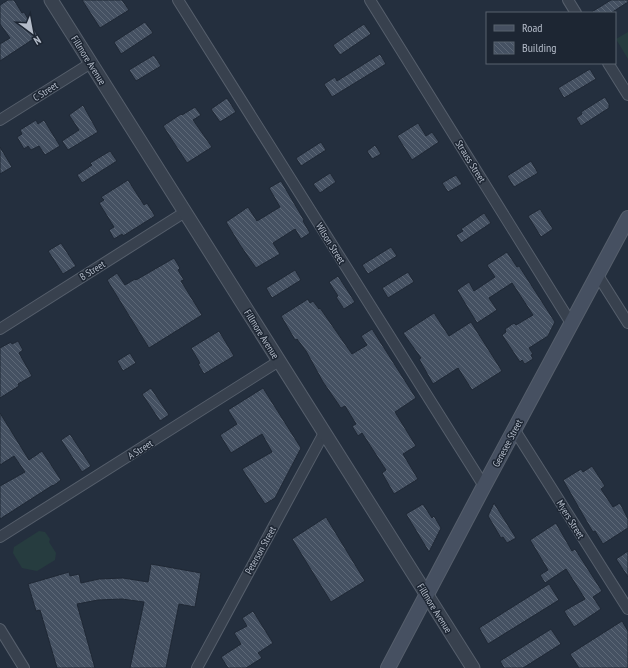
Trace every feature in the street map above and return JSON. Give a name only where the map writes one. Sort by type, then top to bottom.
[{"type":"main road","name":"Genesee Street","points":[[388,668],[514,429],[628,218]]},
{"type":"street","name":"Fillmore Avenue","points":[[51,0],[473,668]]},
{"type":"street","name":"Wilson Street","points":[[178,0],[484,486]]},
{"type":"street","name":"Strauss Street","points":[[370,0],[572,323]]},
{"type":"street","points":[[568,0],[575,12]]},
{"type":"street","name":"C Street","points":[[0,120],[91,63]]},
{"type":"street","points":[[609,64],[628,95]]},
{"type":"street","name":"B Street","points":[[0,328],[185,212]]},
{"type":"street","points":[[597,274],[628,323]]},
{"type":"street","name":"A Street","points":[[0,537],[279,361]]},
{"type":"street","name":"Myers Street","points":[[514,429],[628,609]]},
{"type":"street","name":"Peterson Street","points":[[196,668],[324,433]]},
{"type":"street","points":[[0,629],[24,668]]},
{"type":"green space","points":[[628,32],[628,59],[616,39]]},
{"type":"green space","points":[[39,531],[45,532],[50,539],[49,542],[56,553],[55,560],[37,571],[22,568],[13,553],[14,547]]},
{"type":"building","points":[[8,0],[14,0],[22,13],[24,12],[38,36],[0,61],[0,44],[10,38],[0,24],[0,5]]},
{"type":"building","points":[[82,0],[122,0],[129,10],[100,28]]},
{"type":"building","points":[[611,0],[628,0],[628,2],[613,12],[592,12]]},
{"type":"building","points":[[145,22],[153,33],[121,54],[114,42]]},
{"type":"building","points":[[364,24],[371,34],[340,55],[333,45]]},
{"type":"building","points":[[380,54],[386,64],[332,97],[324,84],[335,77],[337,81]]},
{"type":"building","points":[[154,55],[161,66],[136,81],[129,70]]},
{"type":"building","points":[[590,69],[596,79],[564,98],[558,88]]},
{"type":"building","points":[[605,97],[609,104],[609,108],[581,126],[576,118],[582,114],[581,112]]},
{"type":"building","points":[[227,98],[236,112],[220,122],[211,109]]},
{"type":"building","points":[[83,105],[98,132],[68,150],[62,141],[79,130],[69,115]]},
{"type":"building","points":[[195,107],[201,115],[193,120],[212,147],[187,163],[163,126]]},
{"type":"building","points":[[36,120],[38,124],[44,120],[60,146],[45,155],[39,146],[31,150],[28,146],[24,149],[17,137],[22,134],[20,130]]},
{"type":"building","points":[[418,123],[426,136],[432,132],[439,142],[412,160],[397,136]]},
{"type":"building","points":[[321,142],[326,150],[301,166],[296,158]]},
{"type":"building","points":[[375,145],[381,154],[372,159],[367,151]]},
{"type":"building","points":[[0,147],[12,167],[0,174]]},
{"type":"building","points":[[110,151],[117,161],[82,183],[77,175],[92,165],[90,163]]},
{"type":"building","points":[[531,161],[538,173],[514,187],[507,176]]},
{"type":"building","points":[[330,173],[336,182],[320,193],[313,184]]},
{"type":"building","points":[[456,175],[462,184],[448,192],[442,183]]},
{"type":"building","points":[[128,180],[144,205],[147,203],[155,216],[123,236],[122,234],[114,239],[109,230],[114,227],[99,203],[104,200],[101,197]]},
{"type":"building","points":[[281,181],[310,233],[301,239],[295,229],[273,243],[280,254],[256,268],[226,222],[248,207],[257,221],[280,207],[269,188]]},
{"type":"building","points":[[540,209],[553,229],[541,237],[528,216]]},
{"type":"building","points":[[484,213],[491,223],[461,243],[456,235],[463,231],[461,229]]},
{"type":"building","points":[[61,243],[76,266],[63,274],[48,251]]},
{"type":"building","points":[[391,247],[397,256],[368,274],[362,265]]},
{"type":"building","points":[[507,252],[517,267],[519,266],[555,322],[548,336],[529,348],[533,354],[531,355],[533,359],[525,364],[522,360],[520,362],[502,335],[506,332],[505,329],[514,323],[516,325],[533,315],[512,283],[489,298],[497,310],[477,323],[457,290],[469,282],[474,291],[495,277],[487,265]]},
{"type":"building","points":[[174,258],[180,268],[178,270],[184,280],[181,281],[202,315],[149,348],[107,280],[117,273],[125,285]]},
{"type":"building","points":[[295,270],[301,280],[272,298],[266,288]]},
{"type":"building","points":[[408,272],[414,282],[388,298],[382,288]]},
{"type":"building","points":[[338,276],[355,302],[344,309],[329,282]]},
{"type":"building","points":[[308,299],[310,303],[313,301],[319,309],[320,308],[352,354],[367,345],[361,336],[372,329],[416,398],[395,412],[416,446],[403,454],[418,479],[394,494],[382,473],[386,470],[362,433],[358,436],[352,426],[356,424],[345,406],[341,408],[323,382],[306,351],[297,339],[295,340],[281,316]]},
{"type":"building","points":[[434,313],[449,336],[471,322],[502,371],[472,390],[458,368],[433,384],[419,359],[421,358],[403,333]]},
{"type":"building","points":[[219,331],[234,356],[204,374],[198,364],[200,363],[191,348]]},
{"type":"building","points":[[18,341],[23,350],[19,353],[32,376],[18,384],[19,386],[0,398],[0,348],[11,342],[12,344]]},
{"type":"building","points":[[130,353],[136,363],[123,371],[117,361]]},
{"type":"building","points":[[151,388],[169,415],[160,421],[142,394]]},
{"type":"building","points":[[263,388],[301,448],[275,498],[265,504],[242,469],[272,452],[262,434],[231,453],[220,435],[237,424],[228,410]]},
{"type":"building","points":[[0,413],[29,460],[42,451],[61,480],[0,519],[0,486],[25,472],[14,456],[0,465]]},
{"type":"building","points":[[70,434],[91,466],[82,472],[61,440]]},
{"type":"building","points":[[592,466],[605,486],[601,489],[613,507],[620,503],[628,519],[628,528],[603,544],[595,531],[593,532],[563,480],[581,469],[583,472]]},
{"type":"building","points":[[494,503],[516,538],[507,543],[503,537],[501,538],[488,516]]},
{"type":"building","points":[[423,504],[432,518],[434,516],[441,528],[429,552],[406,514]]},
{"type":"building","points":[[326,517],[365,581],[331,602],[292,539]]},
{"type":"building","points":[[556,523],[572,551],[575,549],[602,591],[593,597],[601,609],[574,627],[564,611],[585,599],[566,569],[545,583],[540,575],[548,570],[530,540]]},
{"type":"building","points":[[628,551],[628,577],[616,559]]},
{"type":"building","points":[[151,564],[201,573],[195,607],[179,604],[166,668],[130,668],[144,602],[122,599],[98,600],[77,604],[95,668],[57,668],[40,610],[36,611],[28,584],[69,572],[70,576],[79,574],[81,583],[99,579],[123,578],[148,582]]},
{"type":"building","points":[[549,584],[559,600],[488,644],[479,628]]},
{"type":"building","points":[[253,611],[273,643],[258,653],[262,658],[246,668],[228,668],[221,657],[241,644],[234,633],[247,626],[242,618]]},
{"type":"building","points":[[622,621],[628,631],[628,668],[579,668],[570,654]]},
{"type":"building","points":[[551,629],[561,644],[523,668],[504,668],[500,661]]}]
